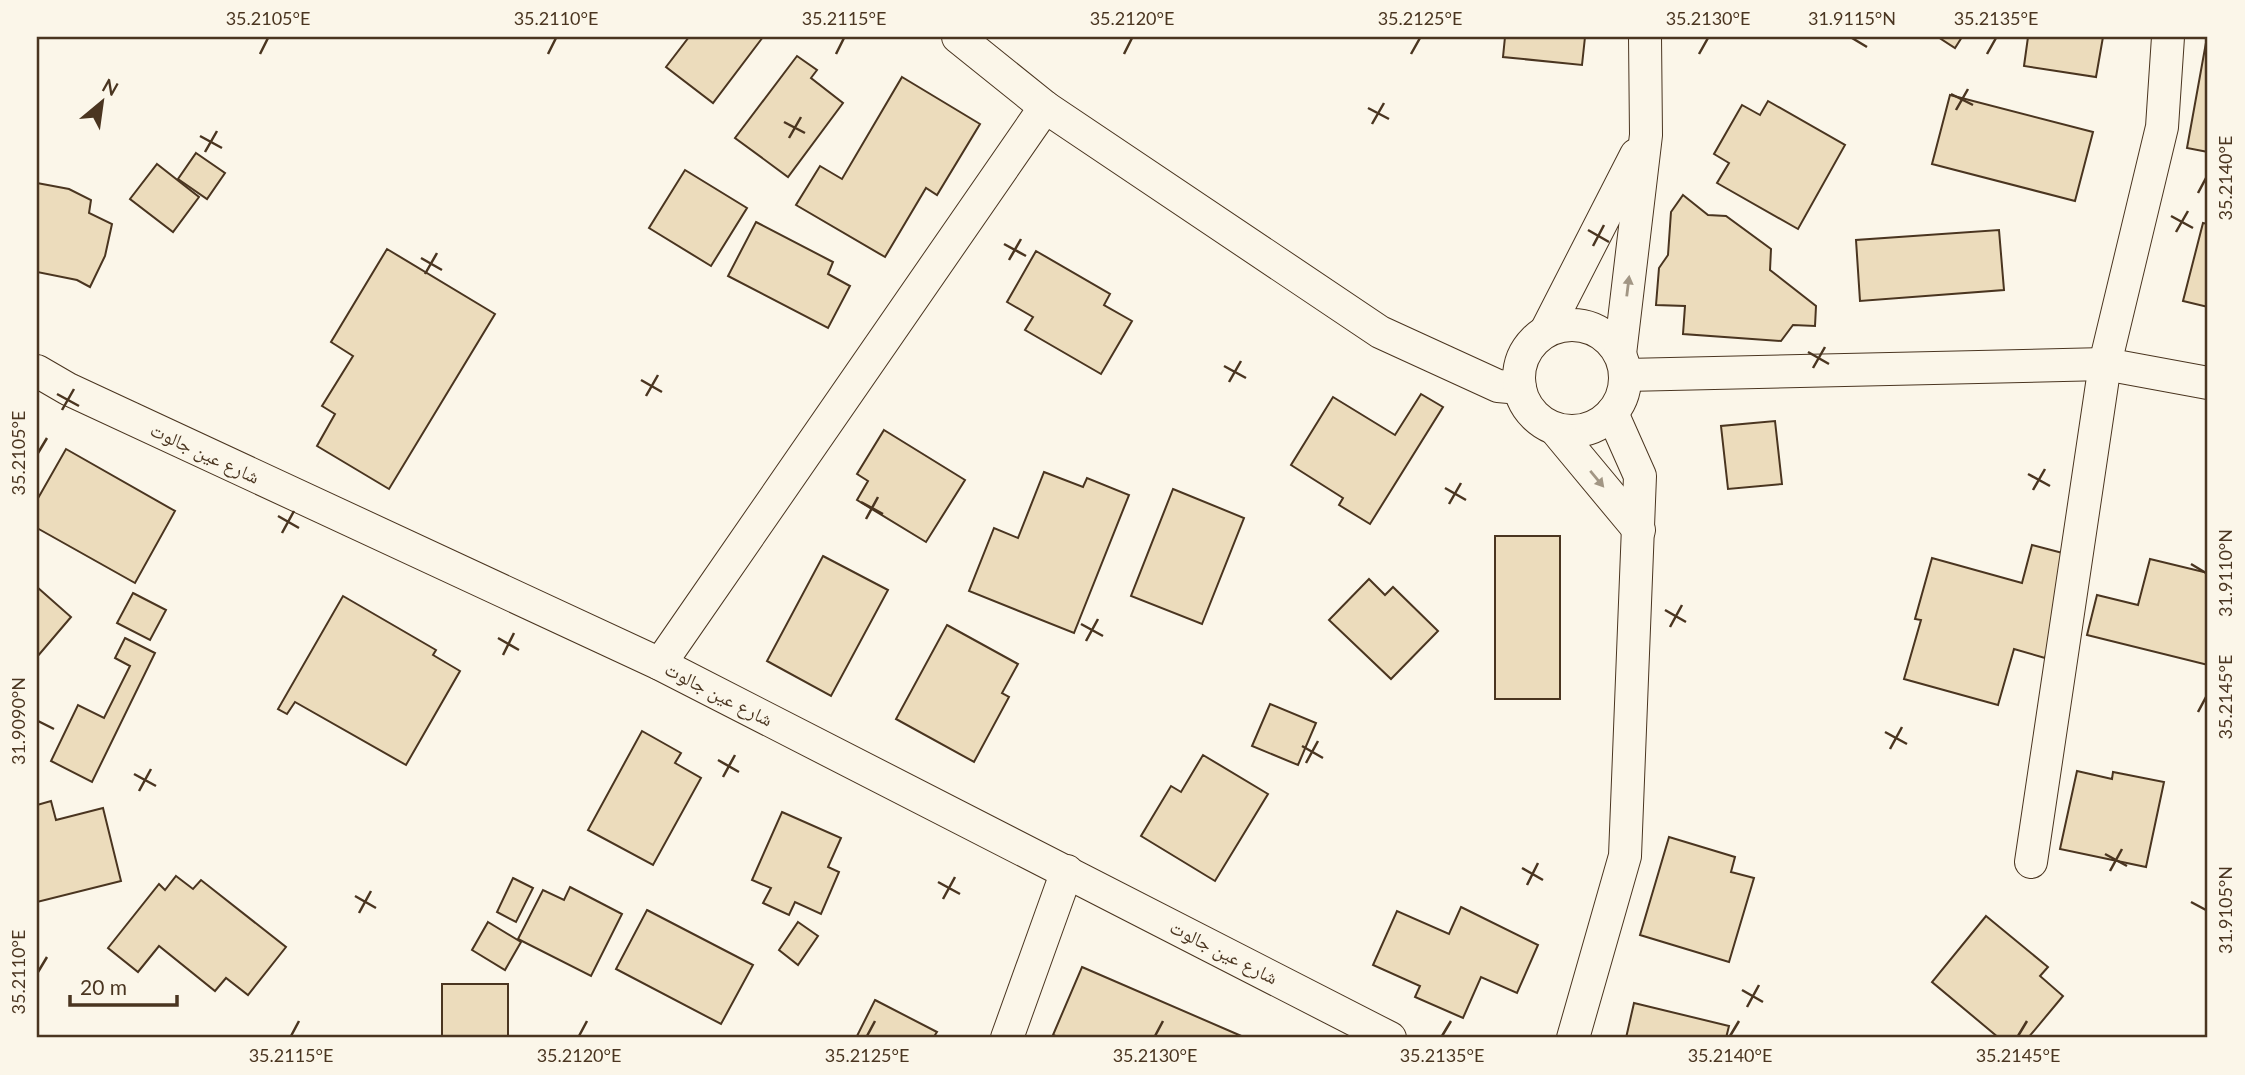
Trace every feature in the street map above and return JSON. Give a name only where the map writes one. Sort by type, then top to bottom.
[{"type":"street","points":[[1555,429],[1575,431],[1596,426],[1612,413],[1623,395],[1623,364],[1646,135],[1646,37]]},
{"type":"street","points":[[2031,862],[2105,364],[2162,127],[2168,37]]},
{"type":"street","points":[[975,41],[1045,107],[1380,332],[1499,386],[1520,388]]},
{"type":"street","points":[[660,664],[1045,107]]},
{"type":"street","points":[[1639,530],[1555,429],[1536,418],[1523,401],[1520,360],[1531,342],[1547,328],[1646,135]]},
{"type":"street","points":[[1547,328],[1568,324],[1589,327],[1607,337],[1623,364]]},
{"type":"street","points":[[1623,364],[2105,364],[2208,383]]},
{"type":"street","name":"شارع عين جالوت","points":[[37,371],[68,389],[660,664],[1390,1038]]},
{"type":"street","points":[[1573,1038],[1625,856],[1640,476],[1612,413]]},
{"type":"street","points":[[1007,1038],[1068,871]]},
{"type":"building","points":[[689,37],[763,37],[713,103],[666,67]]},
{"type":"building","points":[[1505,37],[1585,37],[1582,65],[1503,57]]},
{"type":"building","points":[[1938,37],[1962,37],[1955,48]]},
{"type":"building","points":[[2028,37],[2103,37],[2096,77],[2024,66]]},
{"type":"building","points":[[2208,37],[2208,152],[2187,148]]},
{"type":"building","points":[[797,56],[817,70],[811,78],[843,103],[788,177],[735,138]]},
{"type":"building","points":[[902,77],[980,124],[937,195],[926,188],[885,257],[796,205],[820,166],[842,179]]},
{"type":"building","points":[[1950,95],[2093,132],[2075,201],[1932,164]]},
{"type":"building","points":[[1768,101],[1845,145],[1798,229],[1717,183],[1729,163],[1714,154],[1742,105],[1760,115]]},
{"type":"building","points":[[196,153],[225,173],[207,199],[178,179]]},
{"type":"building","points":[[157,164],[199,197],[173,232],[130,199]]},
{"type":"building","points":[[685,170],[747,208],[711,266],[649,228]]},
{"type":"building","points":[[37,183],[69,189],[91,200],[89,213],[112,224],[105,256],[90,287],[77,280],[37,272]]},
{"type":"building","points":[[1683,195],[1708,215],[1726,216],[1771,249],[1770,270],[1816,306],[1815,326],[1793,325],[1781,341],[1683,334],[1685,306],[1656,305],[1659,268],[1668,255],[1671,212]]},
{"type":"building","points":[[756,222],[833,262],[828,274],[850,286],[828,328],[728,276]]},
{"type":"building","points":[[2203,223],[2208,224],[2208,307],[2183,301]]},
{"type":"building","points":[[1999,230],[2004,290],[1860,301],[1856,240]]},
{"type":"building","points":[[387,249],[495,314],[389,489],[317,446],[335,414],[322,406],[353,356],[331,342]]},
{"type":"building","points":[[1036,251],[1110,294],[1104,305],[1132,321],[1101,374],[1025,330],[1033,317],[1007,302]]},
{"type":"building","points":[[1421,394],[1443,407],[1370,524],[1339,505],[1343,498],[1291,465],[1333,397],[1395,435]]},
{"type":"building","points":[[1775,421],[1782,484],[1728,489],[1721,426]]},
{"type":"building","points":[[884,430],[965,480],[926,542],[857,500],[868,481],[857,474]]},
{"type":"building","points":[[66,449],[175,511],[135,583],[37,528],[37,500]]},
{"type":"building","points":[[1044,472],[1083,487],[1087,478],[1129,495],[1074,633],[969,591],[994,528],[1018,538]]},
{"type":"building","points":[[1173,489],[1244,518],[1202,624],[1131,596]]},
{"type":"building","points":[[1495,536],[1560,536],[1560,699],[1495,699]]},
{"type":"building","points":[[2032,545],[2074,556],[2045,658],[2014,649],[1998,705],[1904,679],[1921,620],[1915,619],[1932,558],[2022,583]]},
{"type":"building","points":[[823,556],[888,590],[831,696],[767,661]]},
{"type":"building","points":[[2150,559],[2208,573],[2208,665],[2087,635],[2097,595],[2138,605]]},
{"type":"building","points":[[1369,579],[1385,595],[1393,587],[1438,631],[1391,679],[1329,620]]},
{"type":"building","points":[[37,587],[71,617],[37,657]]},
{"type":"building","points":[[133,593],[166,610],[150,640],[117,623]]},
{"type":"building","points":[[343,596],[436,650],[433,655],[460,671],[406,765],[295,702],[287,714],[278,709]]},
{"type":"building","points":[[947,625],[1018,664],[1002,693],[1009,697],[974,762],[896,719]]},
{"type":"building","points":[[125,638],[155,653],[92,782],[51,761],[78,705],[104,718],[130,666],[115,658]]},
{"type":"building","points":[[1270,704],[1316,723],[1298,765],[1252,746]]},
{"type":"building","points":[[642,731],[681,753],[675,763],[701,778],[653,865],[588,830]]},
{"type":"building","points":[[1203,755],[1268,794],[1215,881],[1141,836],[1171,786],[1181,792]]},
{"type":"building","points":[[2077,771],[2112,779],[2113,772],[2164,782],[2146,867],[2060,849]]},
{"type":"building","points":[[51,801],[56,820],[103,808],[121,881],[37,902],[37,805]]},
{"type":"building","points":[[782,812],[841,838],[828,867],[839,872],[821,914],[795,902],[789,915],[763,903],[771,888],[752,880]]},
{"type":"building","points":[[1669,837],[1735,857],[1731,872],[1754,878],[1729,962],[1640,935]]},
{"type":"building","points":[[176,876],[193,889],[201,880],[286,947],[248,995],[226,978],[215,991],[159,946],[138,972],[108,948],[159,884],[165,890]]},
{"type":"building","points":[[513,878],[533,888],[516,922],[497,912]]},
{"type":"building","points":[[570,887],[622,914],[591,976],[518,939],[543,890],[564,900]]},
{"type":"building","points":[[1461,907],[1538,945],[1517,993],[1481,977],[1463,1018],[1415,997],[1420,986],[1373,965],[1397,911],[1449,934]]},
{"type":"building","points":[[647,910],[753,965],[721,1024],[616,969]]},
{"type":"building","points":[[1986,916],[2048,967],[2040,976],[2063,996],[2028,1038],[1999,1038],[1932,982]]},
{"type":"building","points":[[488,922],[521,942],[505,970],[472,950]]},
{"type":"building","points":[[798,922],[818,936],[798,965],[779,950]]},
{"type":"building","points":[[1082,967],[1246,1038],[1061,1038],[1053,1035]]},
{"type":"building","points":[[442,984],[508,984],[508,1036],[442,1036]]},
{"type":"building","points":[[875,1000],[937,1032],[933,1038],[856,1038]]},
{"type":"building","points":[[1634,1003],[1729,1026],[1726,1038],[1626,1038]]}]
